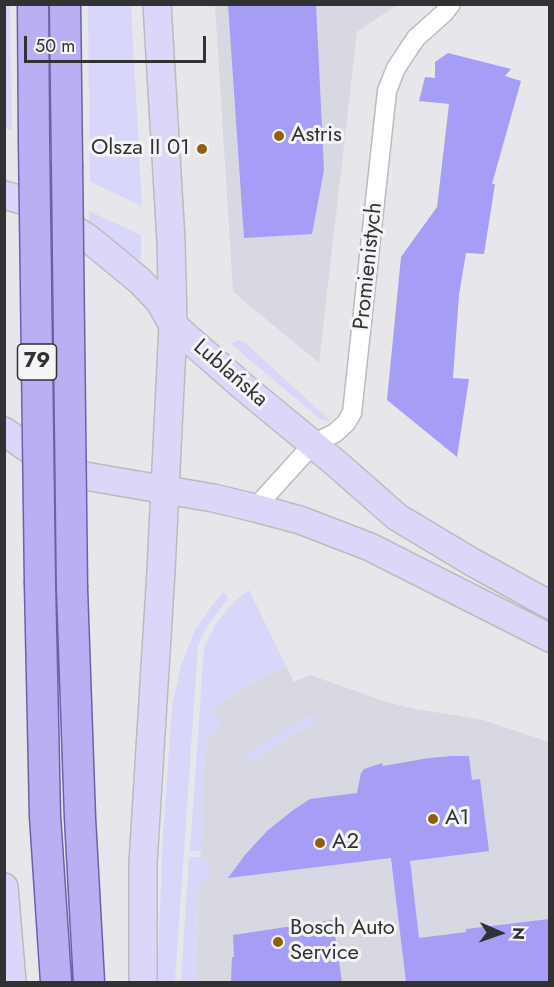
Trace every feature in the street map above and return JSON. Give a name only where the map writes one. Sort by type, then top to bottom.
[{"type":"main road","name":"79","points":[[33,4],[45,816],[56,982]]},
{"type":"main road","name":"79","points":[[65,4],[72,588],[80,818],[89,982]]},
{"type":"main road","name":"Lublańska","points":[[157,4],[171,241],[173,325],[397,517],[549,605]]},
{"type":"main road","points":[[4,195],[44,209],[89,239],[140,281],[160,302],[173,325],[143,863],[143,982]]},
{"type":"main road","points":[[4,431],[53,464],[85,476],[255,508],[300,520],[370,547],[549,638]]},
{"type":"main road","points":[[4,887],[12,982]]},
{"type":"street","name":"Promienistych","points":[[255,508],[313,444],[335,432],[346,423],[352,413],[387,92],[396,68],[416,38],[451,4]]},
{"type":"shaded area","points":[[4,5],[10,5],[12,131],[4,126]]},
{"type":"shaded area","points":[[88,5],[131,5],[142,206],[90,182]]},
{"type":"shaded area","points":[[215,5],[397,5],[357,32],[319,363],[233,292]]},
{"type":"shaded area","points":[[89,211],[141,235],[141,258],[136,261],[89,225]]},
{"type":"shaded area","points":[[237,340],[243,341],[331,421],[320,419],[231,344]]},
{"type":"shaded area","points":[[249,590],[286,666],[235,694],[212,711],[223,726],[209,738],[205,753],[201,851],[190,851],[204,648],[215,625],[225,612]]},
{"type":"shaded area","points":[[223,592],[228,599],[205,630],[198,646],[175,982],[157,982],[163,834],[172,707],[181,666],[194,632]]},
{"type":"shaded area","points":[[286,666],[294,682],[310,675],[387,702],[483,720],[549,742],[549,982],[195,982],[205,753],[212,711],[235,694]]},
{"type":"shaded area","points":[[311,715],[316,724],[295,734],[253,762],[246,755],[270,739]]},
{"type":"shaded area","points":[[189,857],[201,857],[210,863],[208,881],[199,882],[195,982],[181,982]]},
{"type":"building","name":"Astris","points":[[228,4],[316,4],[324,170],[312,234],[244,238]]},
{"type":"building","points":[[448,53],[511,69],[505,76],[521,81],[492,184],[495,184],[484,254],[466,253],[459,295],[453,378],[469,379],[457,457],[387,400],[401,257],[437,207],[449,104],[419,101],[425,77],[435,78],[435,62]]},
{"type":"building","points":[[452,756],[469,756],[472,780],[480,779],[489,851],[410,861],[419,938],[466,932],[466,929],[549,919],[549,982],[406,982],[391,858],[228,878],[267,831],[310,799],[357,793],[364,769],[382,763],[383,766]]},
{"type":"building","points":[[333,920],[342,982],[231,982],[232,957],[234,957],[233,935]]},
{"type":"place","name":"Astris","points":[[279,136]]},
{"type":"place","name":"Olsza II 01","points":[[202,149]]},
{"type":"place","name":"A1","points":[[433,819]]},
{"type":"place","name":"A2","points":[[320,843]]},
{"type":"place","name":"Bosch Auto Service","points":[[278,942]]}]
